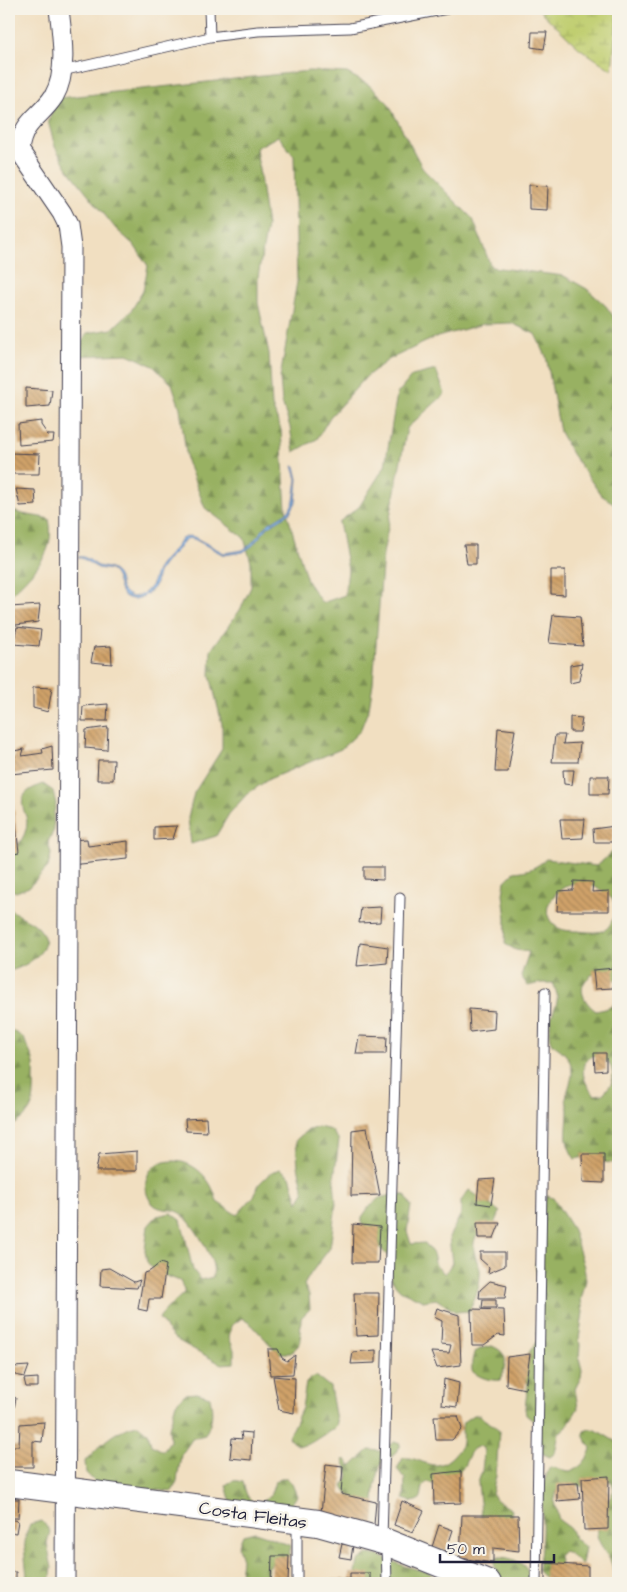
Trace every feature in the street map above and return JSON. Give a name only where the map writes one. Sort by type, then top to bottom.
[{"type":"main road","name":"Costa Fleitas","points":[[9,1483],[318,1523],[384,1542],[488,1583]]},
{"type":"street","points":[[59,9],[62,71],[54,96],[26,126],[19,150],[62,213],[68,225],[71,247],[65,1583]]},
{"type":"lane","points":[[209,9],[210,37]]},
{"type":"lane","points":[[62,71],[210,37],[258,32],[350,28],[448,9]]},
{"type":"lane","points":[[387,1583],[384,1542],[400,897]]},
{"type":"lane","points":[[536,1583],[545,992]]},
{"type":"lane","points":[[296,1583],[297,1520]]},
{"type":"green space","points":[[538,9],[618,9],[612,70],[579,48]]},
{"type":"green space","points":[[309,71],[347,73],[369,85],[388,103],[423,169],[473,219],[491,267],[564,276],[587,289],[606,306],[618,323],[618,506],[601,495],[572,454],[560,432],[546,356],[535,334],[511,323],[483,324],[434,338],[388,360],[367,376],[330,417],[317,439],[294,452],[290,427],[282,403],[280,378],[297,282],[294,156],[278,136],[256,148],[267,226],[258,277],[258,303],[269,353],[272,406],[281,430],[286,509],[307,581],[322,603],[345,595],[348,570],[339,522],[359,507],[385,466],[397,394],[412,376],[436,370],[445,394],[407,428],[383,554],[373,683],[369,708],[360,731],[341,749],[269,779],[247,794],[229,814],[216,836],[191,844],[188,818],[194,793],[222,749],[222,724],[210,675],[211,650],[240,610],[251,587],[251,562],[244,538],[205,508],[187,461],[180,408],[172,384],[153,366],[128,354],[76,356],[87,333],[112,329],[131,311],[143,291],[148,266],[134,245],[116,229],[68,169],[55,147],[48,121],[59,98]]},
{"type":"green space","points":[[9,509],[49,519],[50,532],[46,553],[40,563],[9,597]]},
{"type":"green space","points":[[43,784],[53,791],[56,804],[53,816],[54,830],[48,842],[51,854],[48,867],[29,887],[16,892],[9,889],[8,868],[10,857],[22,839],[26,828],[27,819],[23,807],[24,796],[32,789]]},
{"type":"green space","points":[[614,849],[618,850],[618,986],[617,981],[608,973],[599,973],[593,974],[587,979],[582,989],[586,1001],[596,1011],[612,1006],[618,991],[617,1163],[600,1162],[589,1156],[575,1159],[568,1146],[566,1098],[572,1070],[567,1056],[552,1044],[550,1032],[557,994],[553,983],[540,983],[528,986],[521,976],[529,952],[516,950],[505,944],[506,919],[503,894],[505,881],[514,872],[532,868],[546,859],[596,866]],"holes":[[[579,882],[601,890],[613,900],[616,906],[616,913],[609,926],[604,930],[596,932],[565,930],[553,924],[548,917],[549,903],[558,891]],[[595,1055],[608,1062],[613,1074],[611,1084],[603,1094],[595,1095],[587,1085],[583,1074],[585,1063]]]},
{"type":"green space","points":[[9,908],[38,927],[44,938],[44,945],[36,957],[22,966],[9,971]]},
{"type":"green space","points":[[13,1031],[24,1038],[33,1059],[34,1097],[27,1114],[9,1128],[9,1036]]},
{"type":"green space","points":[[318,1127],[331,1130],[339,1140],[334,1179],[336,1205],[330,1248],[304,1285],[309,1295],[310,1309],[301,1318],[300,1344],[291,1353],[278,1353],[252,1325],[242,1318],[231,1326],[229,1338],[234,1350],[234,1363],[221,1364],[175,1339],[159,1318],[185,1292],[180,1281],[156,1272],[147,1262],[145,1250],[148,1226],[157,1216],[171,1213],[181,1220],[193,1270],[201,1280],[213,1277],[213,1269],[204,1245],[194,1228],[183,1215],[172,1210],[162,1209],[153,1204],[149,1199],[146,1187],[148,1175],[155,1166],[161,1163],[171,1161],[190,1165],[198,1170],[210,1184],[217,1202],[237,1215],[254,1196],[259,1184],[268,1175],[280,1169],[290,1176],[298,1202],[304,1192],[298,1166],[296,1140],[306,1131]]},
{"type":"green space","points":[[469,1190],[500,1212],[495,1224],[479,1233],[474,1241],[474,1252],[480,1268],[478,1289],[469,1311],[456,1312],[436,1299],[423,1301],[400,1290],[392,1281],[388,1256],[362,1230],[362,1217],[379,1198],[405,1195],[411,1206],[407,1231],[411,1244],[425,1243],[433,1254],[436,1266],[445,1274],[452,1263],[449,1237],[461,1214],[461,1201]]},
{"type":"green space","points":[[547,1196],[553,1198],[573,1230],[586,1280],[581,1300],[583,1312],[579,1339],[579,1358],[582,1370],[575,1389],[578,1408],[568,1425],[559,1433],[555,1453],[550,1457],[541,1453],[536,1423],[526,1415],[528,1384],[521,1373],[523,1361],[537,1341],[538,1277],[535,1265],[541,1247],[544,1202]]},
{"type":"green space","points":[[492,1346],[502,1352],[504,1356],[505,1364],[501,1380],[478,1376],[472,1371],[472,1360],[475,1352]]},
{"type":"green space","points":[[316,1376],[330,1387],[337,1425],[311,1442],[304,1445],[296,1444],[288,1437],[302,1408],[306,1383]]},
{"type":"green space","points":[[197,1393],[210,1397],[212,1412],[210,1425],[205,1435],[193,1438],[181,1455],[177,1481],[172,1492],[95,1482],[86,1473],[85,1461],[109,1438],[130,1427],[138,1425],[148,1433],[151,1445],[163,1451],[170,1441],[169,1428],[176,1403],[185,1394]]},
{"type":"green space","points":[[473,1415],[480,1415],[499,1431],[496,1476],[492,1494],[495,1499],[512,1510],[511,1515],[482,1521],[478,1483],[482,1471],[484,1452],[482,1446],[471,1451],[462,1469],[457,1474],[439,1486],[427,1482],[423,1486],[421,1498],[417,1501],[404,1499],[405,1479],[397,1469],[403,1458],[410,1458],[434,1465],[447,1461],[461,1446],[463,1422]]},
{"type":"green space","points":[[596,1430],[618,1443],[618,1583],[614,1583],[614,1572],[611,1563],[597,1535],[599,1521],[614,1490],[612,1484],[607,1479],[585,1487],[573,1484],[557,1490],[554,1502],[559,1520],[570,1528],[575,1539],[585,1547],[582,1565],[564,1551],[559,1555],[561,1564],[567,1571],[585,1579],[586,1583],[554,1581],[543,1576],[538,1571],[542,1540],[542,1501],[547,1475],[550,1467],[570,1471],[584,1462],[591,1448],[584,1437],[584,1431]]},
{"type":"green space","points":[[394,1442],[400,1444],[400,1447],[389,1460],[381,1463],[375,1486],[374,1502],[350,1497],[343,1486],[349,1475],[343,1460],[346,1459],[349,1465],[352,1466],[369,1450],[381,1451]]},
{"type":"green space","points":[[287,1478],[297,1496],[290,1506],[277,1518],[231,1503],[226,1485],[230,1482],[243,1482],[248,1497],[256,1503],[267,1498],[275,1481]]},
{"type":"green space","points":[[42,1521],[50,1531],[47,1543],[52,1568],[50,1583],[27,1583],[25,1540],[30,1524]]},
{"type":"green space","points":[[255,1532],[291,1546],[288,1559],[276,1558],[268,1568],[265,1583],[239,1583],[242,1559],[238,1547],[243,1535]]},
{"type":"green space","points":[[368,1554],[380,1556],[404,1566],[428,1572],[439,1580],[451,1583],[380,1583],[366,1580],[356,1573],[358,1561]]},
{"type":"green space","points":[[498,1557],[515,1560],[525,1567],[528,1571],[528,1583],[498,1583],[494,1562]]},
{"type":"green space","points":[[464,1581],[472,1583],[451,1583]]},
{"type":"water","points":[[293,466],[295,466],[298,479],[296,502],[290,513],[269,526],[252,546],[243,552],[224,555],[194,539],[185,540],[161,568],[157,575],[155,586],[142,597],[132,599],[123,595],[114,573],[110,570],[98,568],[78,557],[86,558],[98,566],[114,571],[123,591],[132,597],[142,594],[151,586],[157,570],[181,539],[189,536],[194,537],[224,553],[243,550],[251,544],[268,524],[289,511],[294,501],[297,479]]},
{"type":"building","points":[[532,32],[547,32],[544,49],[531,47]]},
{"type":"building","points":[[529,185],[548,186],[547,210],[529,209]]},
{"type":"building","points":[[26,388],[52,390],[50,406],[26,408]]},
{"type":"building","points":[[41,421],[41,425],[48,435],[54,435],[53,442],[19,445],[18,424]]},
{"type":"building","points":[[9,453],[40,454],[39,474],[9,474]]},
{"type":"building","points":[[16,489],[35,490],[36,505],[20,506]]},
{"type":"building","points":[[464,545],[476,545],[476,564],[467,564]]},
{"type":"building","points":[[551,570],[565,570],[565,595],[551,594]]},
{"type":"building","points":[[40,605],[38,622],[9,626],[10,607]]},
{"type":"building","points":[[553,615],[580,617],[583,646],[549,643]]},
{"type":"building","points":[[17,627],[41,630],[39,646],[13,644]]},
{"type":"building","points":[[111,646],[112,664],[91,662],[94,647]]},
{"type":"building","points":[[582,663],[579,681],[570,683],[570,665]]},
{"type":"building","points":[[33,687],[52,688],[48,712],[33,708]]},
{"type":"building","points":[[108,704],[107,721],[82,721],[83,706]]},
{"type":"building","points":[[570,717],[582,718],[580,732],[570,732]]},
{"type":"building","points":[[108,727],[107,750],[85,748],[86,730]]},
{"type":"building","points":[[498,728],[515,730],[508,772],[495,772]]},
{"type":"building","points":[[555,735],[565,735],[563,744],[580,743],[578,762],[552,762]]},
{"type":"building","points":[[52,746],[53,770],[10,774],[19,852],[9,854],[9,758],[15,757],[14,751],[24,749],[22,756],[43,753],[42,749]]},
{"type":"building","points":[[98,760],[114,760],[113,780],[97,780]]},
{"type":"building","points":[[563,770],[574,770],[572,785],[564,784]]},
{"type":"building","points":[[590,776],[609,776],[608,794],[590,794]]},
{"type":"building","points":[[560,819],[585,819],[583,838],[562,839]]},
{"type":"building","points":[[177,826],[173,839],[154,840],[154,827]]},
{"type":"building","points":[[615,826],[612,842],[594,842],[593,829]]},
{"type":"building","points":[[87,839],[88,846],[128,841],[128,859],[71,865],[70,840]]},
{"type":"building","points":[[364,867],[383,867],[383,880],[364,879]]},
{"type":"building","points":[[574,881],[593,882],[592,892],[609,891],[609,911],[557,911],[558,891],[573,890]]},
{"type":"building","points":[[381,907],[380,922],[359,923],[361,908]]},
{"type":"building","points":[[360,943],[388,947],[387,963],[357,966]]},
{"type":"building","points":[[615,968],[613,988],[595,989],[593,970]]},
{"type":"building","points":[[469,1009],[495,1011],[494,1029],[470,1032]]},
{"type":"building","points":[[359,1036],[387,1037],[386,1054],[356,1054]]},
{"type":"building","points":[[594,1053],[606,1053],[606,1070],[595,1071]]},
{"type":"building","points":[[206,1118],[207,1132],[186,1131],[185,1119]]},
{"type":"building","points":[[367,1128],[380,1195],[351,1196],[352,1130]]},
{"type":"building","points":[[137,1151],[137,1171],[96,1171],[99,1154]]},
{"type":"building","points":[[582,1154],[604,1154],[604,1183],[583,1182]]},
{"type":"building","points":[[495,1179],[491,1205],[477,1203],[479,1180]]},
{"type":"building","points":[[477,1223],[500,1223],[494,1238],[478,1238]]},
{"type":"building","points":[[353,1224],[380,1227],[378,1263],[352,1263]]},
{"type":"building","points":[[480,1252],[505,1252],[505,1266],[488,1273],[489,1267],[480,1259]]},
{"type":"building","points":[[160,1263],[166,1265],[161,1299],[149,1299],[147,1311],[138,1309],[144,1273]]},
{"type":"building","points":[[109,1268],[134,1282],[140,1280],[137,1288],[100,1286],[101,1269]]},
{"type":"building","points":[[490,1281],[507,1285],[505,1298],[479,1298],[480,1290]]},
{"type":"building","points":[[354,1293],[379,1293],[378,1335],[356,1336]]},
{"type":"building","points":[[483,1300],[496,1300],[496,1308],[482,1308]]},
{"type":"building","points":[[437,1308],[459,1315],[461,1365],[437,1368],[431,1352],[449,1353],[451,1345],[441,1344],[442,1321],[434,1317]]},
{"type":"building","points":[[471,1309],[504,1310],[505,1336],[498,1335],[484,1345],[472,1345]]},
{"type":"building","points":[[268,1349],[278,1349],[282,1358],[287,1361],[295,1355],[293,1374],[270,1375]]},
{"type":"building","points":[[376,1350],[376,1363],[351,1364],[353,1352]]},
{"type":"building","points":[[530,1354],[525,1389],[506,1385],[507,1357]]},
{"type":"building","points":[[29,1366],[25,1377],[15,1375],[13,1367]]},
{"type":"building","points":[[273,1376],[295,1378],[294,1413],[279,1410]]},
{"type":"building","points":[[38,1378],[38,1387],[26,1387],[24,1379]]},
{"type":"building","points":[[444,1379],[459,1383],[457,1407],[442,1405]]},
{"type":"building","points":[[9,1395],[16,1398],[10,1431],[9,1431]]},
{"type":"building","points":[[434,1416],[458,1416],[462,1429],[452,1440],[436,1440]]},
{"type":"building","points":[[44,1422],[42,1442],[33,1441],[33,1467],[11,1467],[10,1446],[19,1446],[20,1424]]},
{"type":"building","points":[[241,1432],[252,1433],[251,1460],[230,1458],[232,1438],[242,1439]]},
{"type":"building","points":[[326,1464],[343,1466],[341,1494],[376,1502],[374,1525],[321,1513]]},
{"type":"building","points":[[461,1471],[461,1503],[434,1504],[433,1474]]},
{"type":"building","points":[[609,1476],[608,1529],[584,1530],[582,1478]]},
{"type":"building","points":[[578,1483],[580,1499],[557,1501],[557,1484]]},
{"type":"building","points":[[9,1499],[19,1499],[18,1518],[9,1518]]},
{"type":"building","points":[[402,1501],[424,1511],[413,1532],[394,1525]]},
{"type":"building","points":[[462,1515],[518,1515],[519,1551],[493,1548],[493,1563],[460,1558]]},
{"type":"building","points":[[9,1519],[18,1521],[16,1533],[9,1532]]},
{"type":"building","points":[[439,1525],[453,1530],[446,1551],[432,1547]]},
{"type":"building","points":[[342,1544],[353,1545],[351,1559],[339,1557]]},
{"type":"building","points":[[272,1556],[289,1556],[288,1583],[271,1583]]},
{"type":"building","points":[[545,1563],[588,1566],[588,1583],[545,1583]]},
{"type":"building","points":[[9,1572],[16,1572],[16,1583],[9,1583]]},
{"type":"building","points":[[350,1573],[370,1573],[370,1583],[333,1583],[333,1579],[350,1579]]}]
